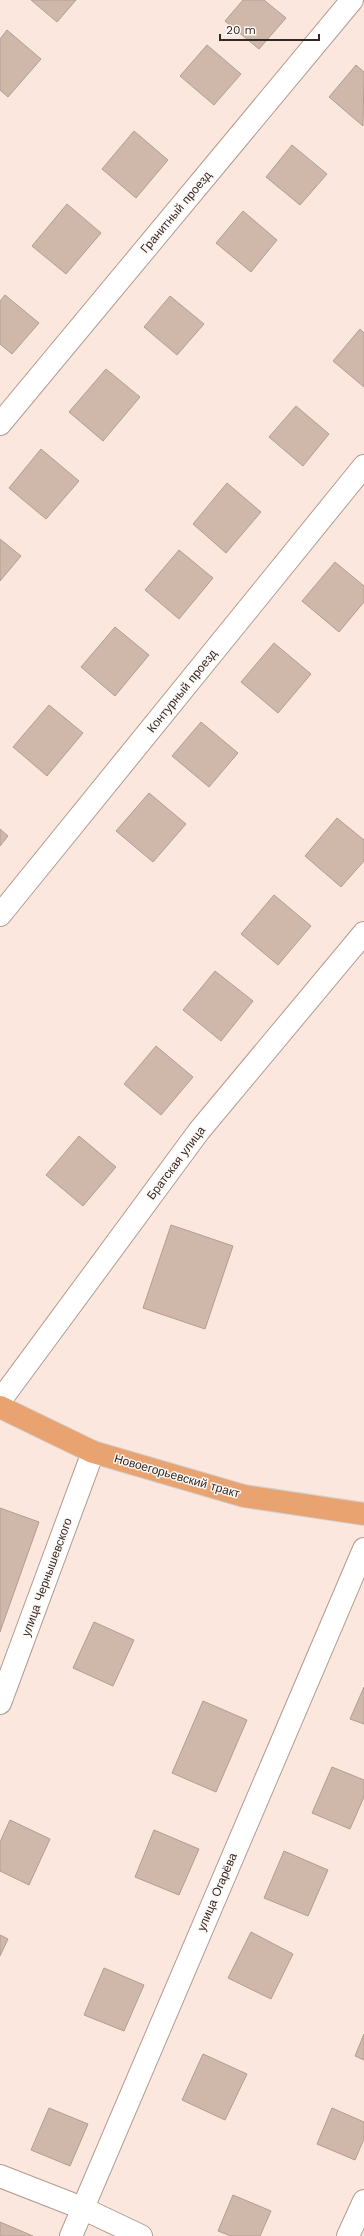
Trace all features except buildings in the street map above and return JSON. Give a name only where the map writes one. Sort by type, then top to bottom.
[{"type":"main road","name":"Новоегорьевский тракт","points":[[0,1408],[93,1452],[244,1496],[364,1514]]},
{"type":"street","name":"Гранитный проезд","points":[[0,424],[352,0]]},
{"type":"street","name":"Контурный проезд","points":[[0,915],[364,466]]},
{"type":"street","name":"Братская улица","points":[[0,1401],[199,1131],[364,933]]},
{"type":"street","name":"улица Чернышевского","points":[[0,1703],[93,1452]]},
{"type":"street","name":"улица Огарёва","points":[[71,2236],[364,1549]]},
{"type":"street","points":[[0,2176],[82,2208],[141,2236]]},
{"type":"street","points":[[348,2236],[364,2201]]}]
